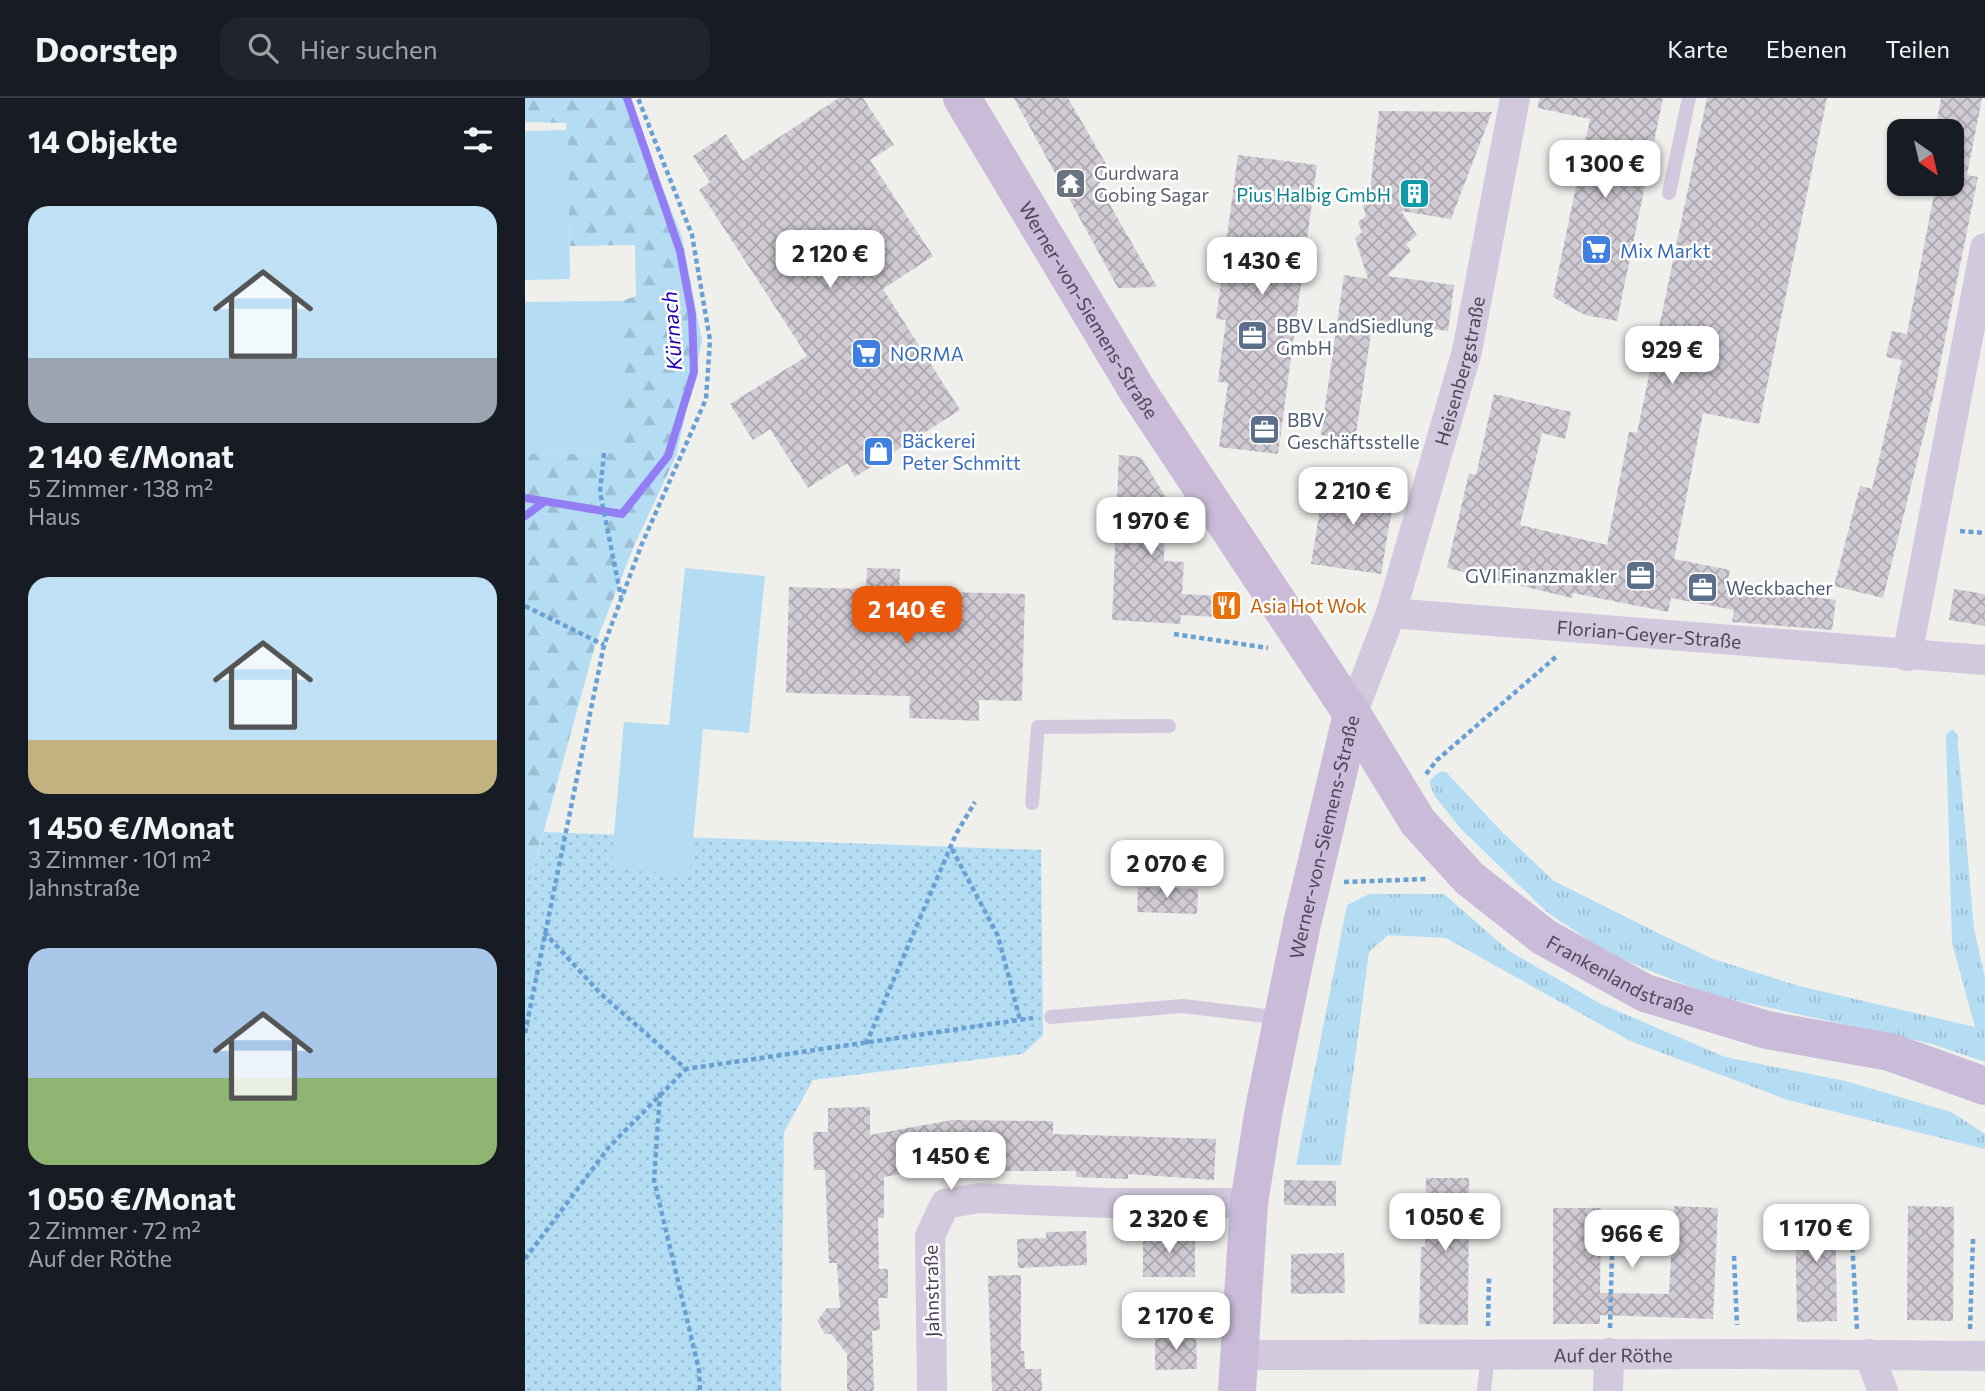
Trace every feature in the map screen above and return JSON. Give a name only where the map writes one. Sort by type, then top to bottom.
[{"type":"street","name":"Werner-von-Siemens-Straße","points":[[962,98],[1137,390],[1352,714],[1311,885],[1249,1203],[1239,1373]]},
{"type":"street","name":"Heisenbergstraße","points":[[1352,714],[1391,613],[1468,351],[1514,98]]},
{"type":"street","points":[[1907,656],[1985,248]]},
{"type":"street","name":"Florian-Geyer-Straße","points":[[1391,613],[1907,656],[1985,660]]},
{"type":"street","name":"Frankenlandstraße","points":[[1352,714],[1419,822],[1469,878],[1544,937],[1645,993],[1767,1030],[1890,1052],[1985,1086]]},
{"type":"street","name":"Jahnstraße","points":[[932,1391],[930,1236],[945,1204],[979,1198],[1106,1203],[1249,1203]]},
{"type":"street","points":[[1608,1391],[1609,1353]]},
{"type":"street","name":"Auf der Röthe","points":[[1239,1373],[1488,1355],[1737,1353],[1977,1356]]},
{"type":"street","points":[[1864,1355],[1883,1391]]},
{"type":"lane","points":[[1669,193],[1689,98]]},
{"type":"lane","points":[[1032,803],[1038,727],[1169,726]]},
{"type":"lane","points":[[1051,1017],[1183,1006],[1283,1018]]},
{"type":"lane","points":[[1484,1391],[1488,1355]]},
{"type":"path","points":[[525,1033],[604,645],[641,546],[706,399],[710,340],[692,235],[638,98]]},
{"type":"path","points":[[604,453],[600,492],[622,600]]},
{"type":"path","points":[[1967,532],[1985,533]]},
{"type":"path","points":[[525,606],[604,645]]},
{"type":"path","points":[[1405,802],[1437,760],[1587,630]]},
{"type":"path","points":[[1174,634],[1311,654]]},
{"type":"path","points":[[866,1045],[951,848],[975,802]]},
{"type":"path","points":[[951,848],[998,936],[1020,1020]]},
{"type":"path","points":[[1311,885],[1376,879],[1469,878]]},
{"type":"path","points":[[544,931],[601,994],[686,1069]]},
{"type":"path","points":[[525,1259],[609,1147],[686,1069],[1051,1017]]},
{"type":"path","points":[[660,1093],[654,1180],[699,1370],[700,1391]]},
{"type":"path","points":[[1851,1222],[1864,1355]]},
{"type":"path","points":[[1973,1239],[1977,1356]]},
{"type":"path","points":[[1609,1353],[1612,1252]]},
{"type":"path","points":[[1734,1256],[1737,1353]]},
{"type":"path","points":[[1488,1355],[1489,1278]]},
{"type":"green space","points":[[525,98],[627,98],[682,237],[702,341],[676,456],[634,546],[596,642],[525,899],[525,454],[623,453],[622,301],[636,296],[635,245],[570,246],[566,123],[525,122]]},
{"type":"green space","points":[[568,130],[570,279],[525,280],[525,131]]},
{"type":"green space","points":[[622,301],[624,453],[525,454],[525,302]]},
{"type":"green space","points":[[685,568],[765,576],[749,733],[703,729],[690,875],[611,869],[624,722],[669,725]]},
{"type":"green space","points":[[1952,729],[1957,734],[1974,929],[1985,977],[1985,1062],[1932,1044],[1708,994],[1609,954],[1547,912],[1461,829],[1434,795],[1429,781],[1439,772],[1446,772],[1502,832],[1554,881],[1713,959],[1799,986],[1975,1027],[1952,943],[1946,735]]},
{"type":"green space","points":[[544,832],[1041,850],[1043,1035],[1023,1054],[813,1080],[784,1132],[781,1391],[525,1391],[525,899]]},
{"type":"green space","points":[[1369,894],[1444,894],[1509,951],[1601,1004],[1725,1057],[1845,1081],[1951,1112],[1985,1134],[1985,1149],[1788,1100],[1630,1041],[1446,938],[1388,935],[1369,952],[1341,1165],[1296,1165],[1347,905]]},
{"type":"building","points":[[839,98],[863,98],[894,145],[870,160],[933,256],[883,289],[960,410],[855,477],[847,463],[808,488],[770,429],[753,440],[730,404],[807,356],[699,190],[710,182],[693,156],[726,134],[743,161]]},
{"type":"building","points":[[1014,98],[1068,98],[1113,176],[1098,184],[1157,287],[1118,288]]},
{"type":"building","name":"Mix Markt","points":[[1539,98],[1663,98],[1617,321],[1585,315],[1553,297],[1590,119],[1538,108]]},
{"type":"building","points":[[1707,98],[1827,98],[1759,424],[1703,413],[1674,559],[1730,570],[1727,586],[1836,600],[1832,630],[1732,622],[1734,610],[1671,598],[1668,612],[1573,593],[1572,598],[1447,568],[1469,473],[1476,475],[1494,394],[1571,412],[1565,439],[1542,433],[1520,525],[1607,545],[1629,432],[1637,433]]},
{"type":"building","points":[[1941,98],[1982,98],[1967,175],[1978,177],[1934,394],[1883,598],[1834,586],[1860,486],[1872,489],[1902,360],[1886,357],[1892,331],[1907,334],[1934,196],[1964,196],[1964,119],[1937,119]]},
{"type":"building","points":[[1379,111],[1492,112],[1451,219],[1401,211],[1417,235],[1406,244],[1411,251],[1387,276],[1454,285],[1448,331],[1373,320],[1355,440],[1321,435],[1344,275],[1368,279],[1355,238],[1362,232],[1358,222],[1366,216],[1363,205],[1369,199]]},
{"type":"building","points":[[1238,155],[1317,165],[1278,454],[1219,447],[1228,383],[1218,382],[1226,320],[1216,319]]},
{"type":"building","points":[[1119,455],[1141,457],[1165,496],[1164,561],[1184,562],[1182,594],[1238,597],[1236,618],[1181,615],[1180,624],[1112,620]]},
{"type":"building","points":[[1325,479],[1395,490],[1381,574],[1311,564]]},
{"type":"building","points":[[867,568],[900,569],[899,591],[1025,594],[1022,701],[979,700],[979,721],[909,718],[910,696],[786,693],[789,587],[866,589]]},
{"type":"building","points":[[1954,589],[1985,594],[1985,626],[1949,620]]},
{"type":"building","points":[[1138,887],[1198,889],[1197,914],[1137,912]]},
{"type":"building","points":[[870,1107],[870,1135],[952,1120],[1053,1121],[1053,1134],[1216,1139],[1214,1180],[1128,1174],[1128,1179],[1076,1177],[1076,1171],[994,1171],[993,1158],[884,1177],[884,1218],[878,1218],[879,1269],[888,1269],[888,1298],[878,1298],[880,1330],[872,1331],[874,1391],[847,1391],[847,1354],[831,1334],[825,1334],[817,1321],[827,1308],[840,1308],[837,1263],[829,1263],[825,1170],[814,1170],[813,1132],[828,1132],[828,1108]]},
{"type":"building","points":[[1426,1178],[1469,1178],[1468,1325],[1419,1324],[1421,1247],[1425,1247]]},
{"type":"building","points":[[1284,1180],[1336,1181],[1336,1206],[1284,1205]]},
{"type":"building","points":[[1674,1206],[1718,1208],[1713,1319],[1600,1315],[1600,1324],[1553,1324],[1553,1208],[1601,1208],[1600,1293],[1669,1294]]},
{"type":"building","points":[[1835,1206],[1837,1321],[1797,1322],[1795,1207]]},
{"type":"building","points":[[1908,1206],[1954,1207],[1953,1321],[1907,1320]]},
{"type":"building","points":[[1086,1231],[1087,1265],[1018,1268],[1017,1239],[1046,1238],[1046,1232]]},
{"type":"building","points":[[1143,1234],[1195,1234],[1195,1277],[1143,1277]]},
{"type":"building","points":[[1344,1253],[1345,1293],[1291,1294],[1291,1254]]},
{"type":"building","points":[[1021,1275],[1021,1351],[1024,1351],[1025,1369],[1041,1369],[1042,1391],[992,1391],[988,1276]]},
{"type":"building","points":[[1196,1333],[1197,1369],[1155,1370],[1155,1334]]},
{"type":"waterway","name":"Kürnach","points":[[525,498],[622,514],[668,456],[694,372],[692,315],[680,251],[627,98]]},
{"type":"waterway","name":"Kürnach","points":[[525,516],[544,502]]},
{"type":"place","name":"Gurdwara Gobing Sagar","points":[[1071,183]]},
{"type":"place","name":"Pius Halbig GmbH","points":[[1414,194]]},
{"type":"place","name":"Mix Markt","points":[[1597,250]]},
{"type":"place","name":"BBV LandSiedlung GmbH","points":[[1253,336]]},
{"type":"place","name":"NORMA","points":[[867,353]]},
{"type":"place","name":"BBV Geschäftsstelle","points":[[1264,430]]},
{"type":"place","name":"Bäckerei Peter Schmitt","points":[[879,451]]},
{"type":"place","name":"GVI Finanzmakler","points":[[1640,575]]},
{"type":"place","name":"Weckbacher","points":[[1703,587]]},
{"type":"place","name":"Asia Hot Wok","points":[[1227,605]]}]
